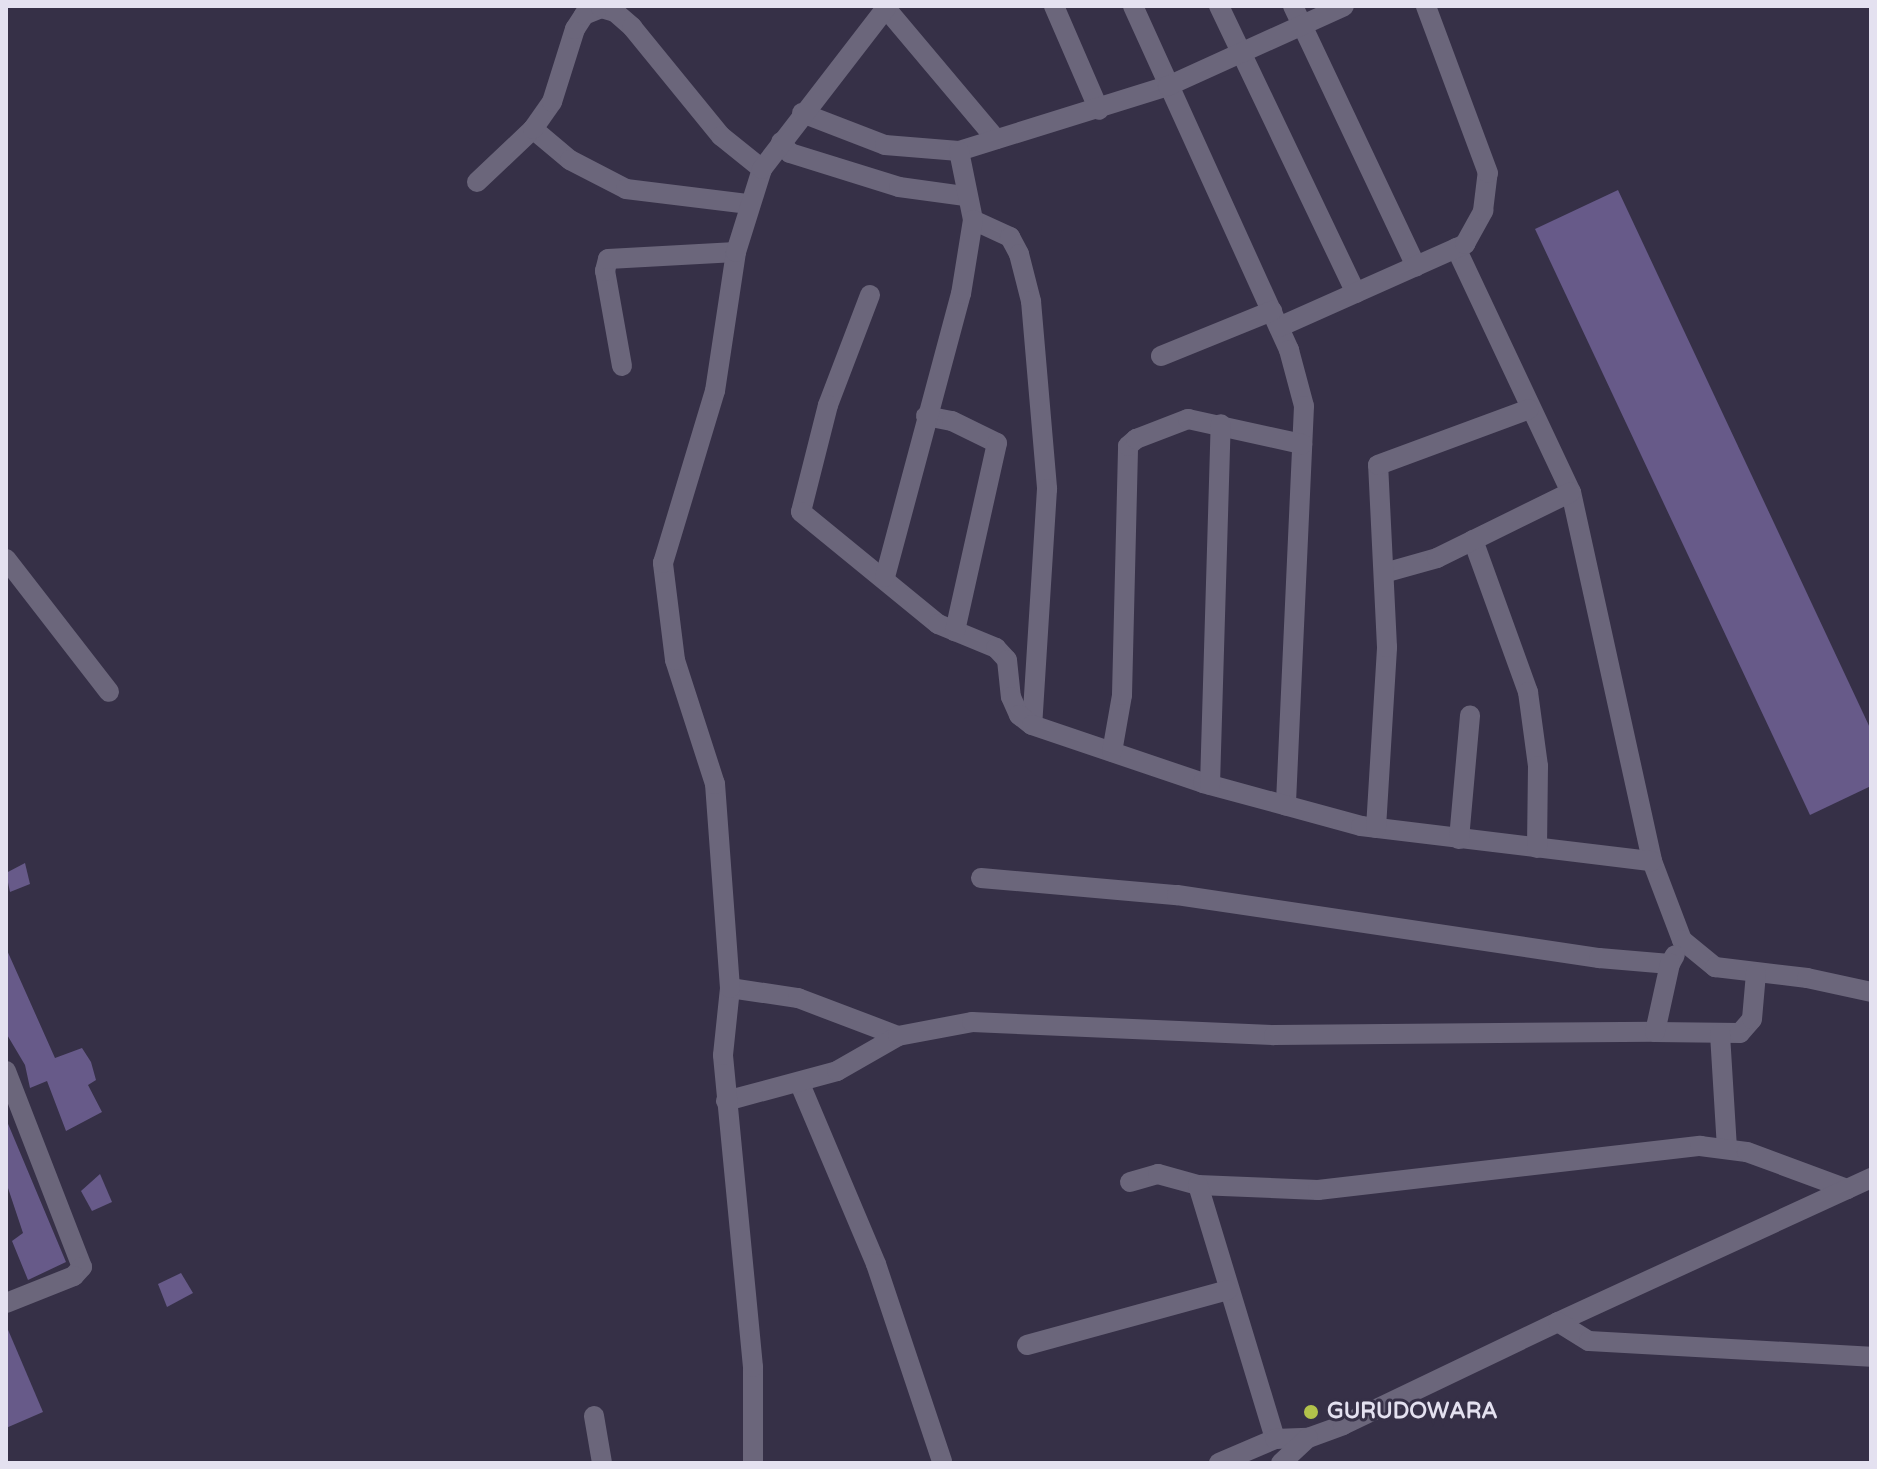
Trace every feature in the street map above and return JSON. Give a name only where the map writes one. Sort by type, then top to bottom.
[{"type":"street","points":[[1054,6],[1099,110]]},
{"type":"street","points":[[1133,6],[1276,319],[1304,406],[1286,806]]},
{"type":"street","points":[[1219,6],[1356,293]]},
{"type":"street","points":[[1293,6],[1416,266]]},
{"type":"street","points":[[802,113],[885,145],[959,151],[1099,110],[1168,86],[1240,50],[1344,6]]},
{"type":"street","points":[[1161,356],[1356,293],[1465,244],[1483,211],[1488,173],[1426,6]]},
{"type":"street","points":[[753,1463],[753,1367],[726,1101],[723,1022],[730,988],[715,784],[675,660],[663,563],[715,391],[736,252],[762,169],[885,7],[996,139]]},
{"type":"street","points":[[477,182],[533,129],[552,102],[575,29],[584,15],[601,8],[615,12],[632,27],[721,136],[762,169]]},
{"type":"street","points":[[533,129],[570,160],[626,189],[749,204]]},
{"type":"street","points":[[781,142],[790,153],[899,187],[965,196]]},
{"type":"street","points":[[885,577],[961,294],[973,220],[965,196],[959,151]]},
{"type":"street","points":[[973,220],[1010,237],[1031,301],[1047,489],[1032,725]]},
{"type":"street","points":[[1456,248],[1529,409],[1571,492],[1652,861],[1682,940],[1715,967],[1807,978],[1871,992]]},
{"type":"street","points":[[622,366],[605,271],[608,259],[736,252]]},
{"type":"street","points":[[870,295],[828,405],[801,512],[885,577],[938,624],[996,648],[1007,660],[1011,697],[1019,715],[1032,725],[1210,785],[1376,828],[1652,861]]},
{"type":"street","points":[[1376,828],[1387,647],[1378,465],[1529,409]]},
{"type":"street","points":[[926,416],[952,421],[997,443],[955,631]]},
{"type":"street","points":[[1112,752],[1122,695],[1128,446],[1136,439],[1188,419],[1302,444]]},
{"type":"street","points":[[1210,785],[1221,424]]},
{"type":"street","points":[[1384,573],[1473,540],[1571,492]]},
{"type":"street","points":[[1473,540],[1528,692],[1538,766],[1537,848]]},
{"type":"street","points":[[6,559],[109,692]]},
{"type":"street","points":[[1459,839],[1470,715]]},
{"type":"street","points":[[981,878],[1177,895],[1599,958],[1670,964]]},
{"type":"street","points":[[1655,1032],[1670,964],[1682,940]]},
{"type":"street","points":[[726,1101],[800,1084],[837,1071],[898,1036],[972,1022],[1020,1020],[1274,1035],[1720,1034],[1747,1029],[1756,973]]},
{"type":"street","points":[[730,988],[798,998],[898,1036]]},
{"type":"street","points":[[1720,1034],[1727,1148]]},
{"type":"street","points":[[6,1071],[82,1267],[74,1276],[7,1299]]},
{"type":"street","points":[[800,1084],[876,1264],[942,1461]]},
{"type":"street","points":[[1130,1182],[1158,1174],[1198,1185],[1318,1190],[1700,1146],[1727,1148],[1847,1189]]},
{"type":"street","points":[[1281,1463],[1308,1438],[1871,1178]]},
{"type":"street","points":[[1198,1185],[1275,1439]]},
{"type":"street","points":[[1027,1345],[1228,1290]]},
{"type":"street","points":[[1558,1322],[1589,1341],[1871,1357]]},
{"type":"street","points":[[594,1416],[602,1463]]},
{"type":"street","points":[[1219,1463],[1275,1439],[1308,1438]]},
{"type":"building","points":[[1618,190],[1871,730],[1871,786],[1810,815],[1535,229]]},
{"type":"building","points":[[25,863],[30,884],[10,892],[6,873]]},
{"type":"building","points":[[6,948],[55,1058],[82,1048],[91,1062],[96,1080],[88,1085],[102,1112],[66,1131],[47,1081],[30,1088],[25,1065],[6,1033]]},
{"type":"building","points":[[6,1119],[66,1262],[28,1280],[12,1241],[23,1233],[6,1182]]},
{"type":"building","points":[[100,1174],[112,1202],[92,1211],[81,1191]]},
{"type":"building","points":[[181,1273],[193,1293],[167,1307],[158,1284]]},
{"type":"building","points":[[6,1325],[43,1412],[6,1428]]},
{"type":"place","name":"GURUDOWARA","points":[[1311,1412]]}]
